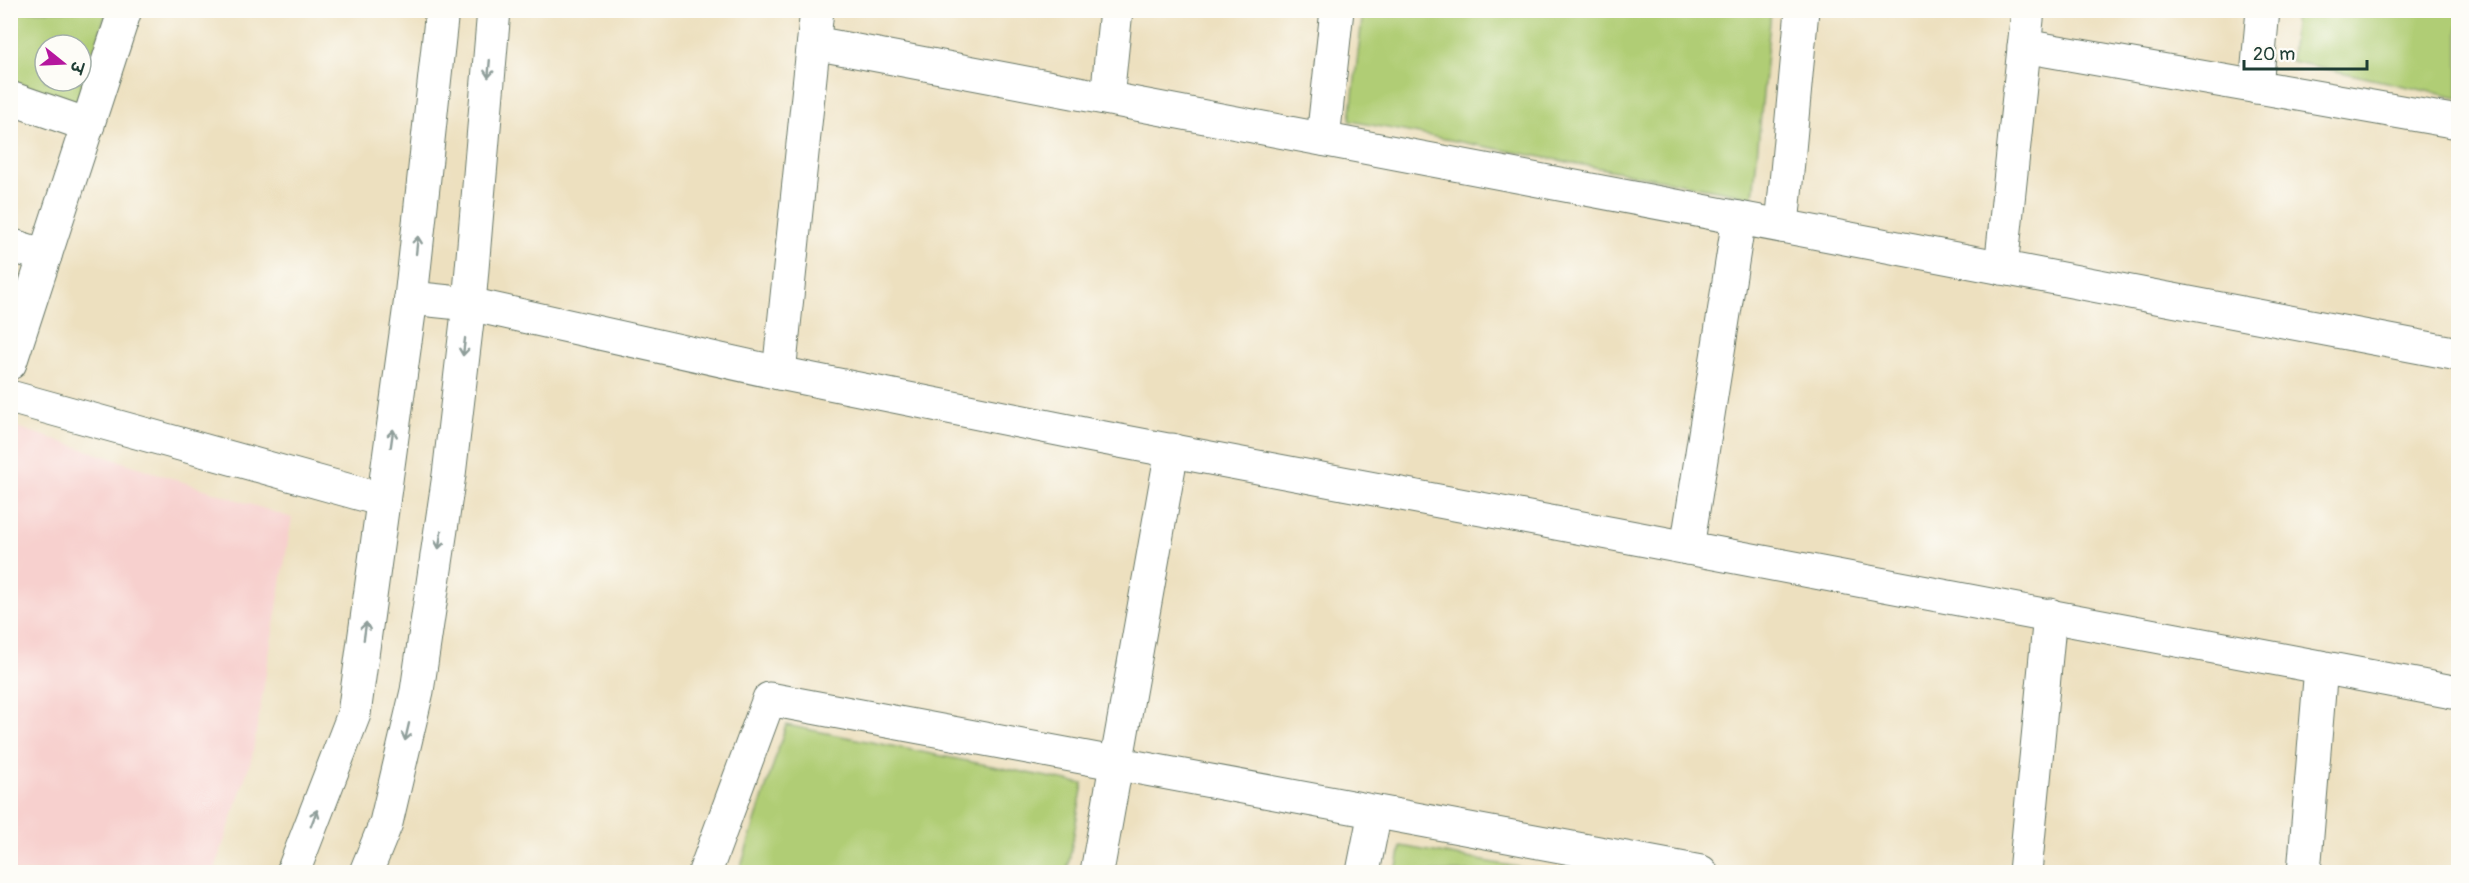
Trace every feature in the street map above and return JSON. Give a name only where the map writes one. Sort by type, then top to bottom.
[{"type":"street","points":[[10,363],[125,10]]},
{"type":"street","points":[[293,873],[354,714],[411,298],[442,10]]},
{"type":"street","points":[[366,873],[386,823],[417,691],[449,475],[469,304],[494,10]]},
{"type":"street","points":[[779,373],[817,10]]},
{"type":"street","points":[[1107,98],[1116,10]]},
{"type":"street","points":[[1323,139],[1336,10]]},
{"type":"street","points":[[1782,226],[1802,10]]},
{"type":"street","points":[[2001,268],[2028,10]]},
{"type":"street","points":[[2256,87],[2264,10]]},
{"type":"street","points":[[814,43],[2458,354]]},
{"type":"street","points":[[2024,46],[2458,122]]},
{"type":"street","points":[[10,98],[88,125]]},
{"type":"street","points":[[1687,548],[1739,218]]},
{"type":"street","points":[[10,245],[45,256]]},
{"type":"street","points":[[411,298],[469,304],[779,373],[1172,450],[2458,693]]},
{"type":"street","points":[[10,397],[383,500]]},
{"type":"street","points":[[1097,873],[1172,450]]},
{"type":"street","points":[[2025,873],[2049,615]]},
{"type":"street","points":[[2304,873],[2321,667]]},
{"type":"street","points":[[705,873],[769,699],[1701,873]]},
{"type":"street","points":[[1364,873],[1375,812]]},
{"type":"shaded area","points":[[11,425],[292,518],[252,757],[214,872],[11,872]]},
{"type":"green space","points":[[11,11],[107,11],[93,54],[93,33],[33,33],[33,88],[11,81]]},
{"type":"green space","points":[[1363,11],[1771,11],[1753,197],[1350,121]]},
{"type":"green space","points":[[2295,11],[2458,11],[2458,98],[2291,61]]},
{"type":"green space","points":[[47,93],[80,93],[77,103]]},
{"type":"green space","points":[[786,725],[1083,784],[1067,872],[739,872]]},
{"type":"green space","points":[[1401,846],[1544,872],[1396,872]]}]
